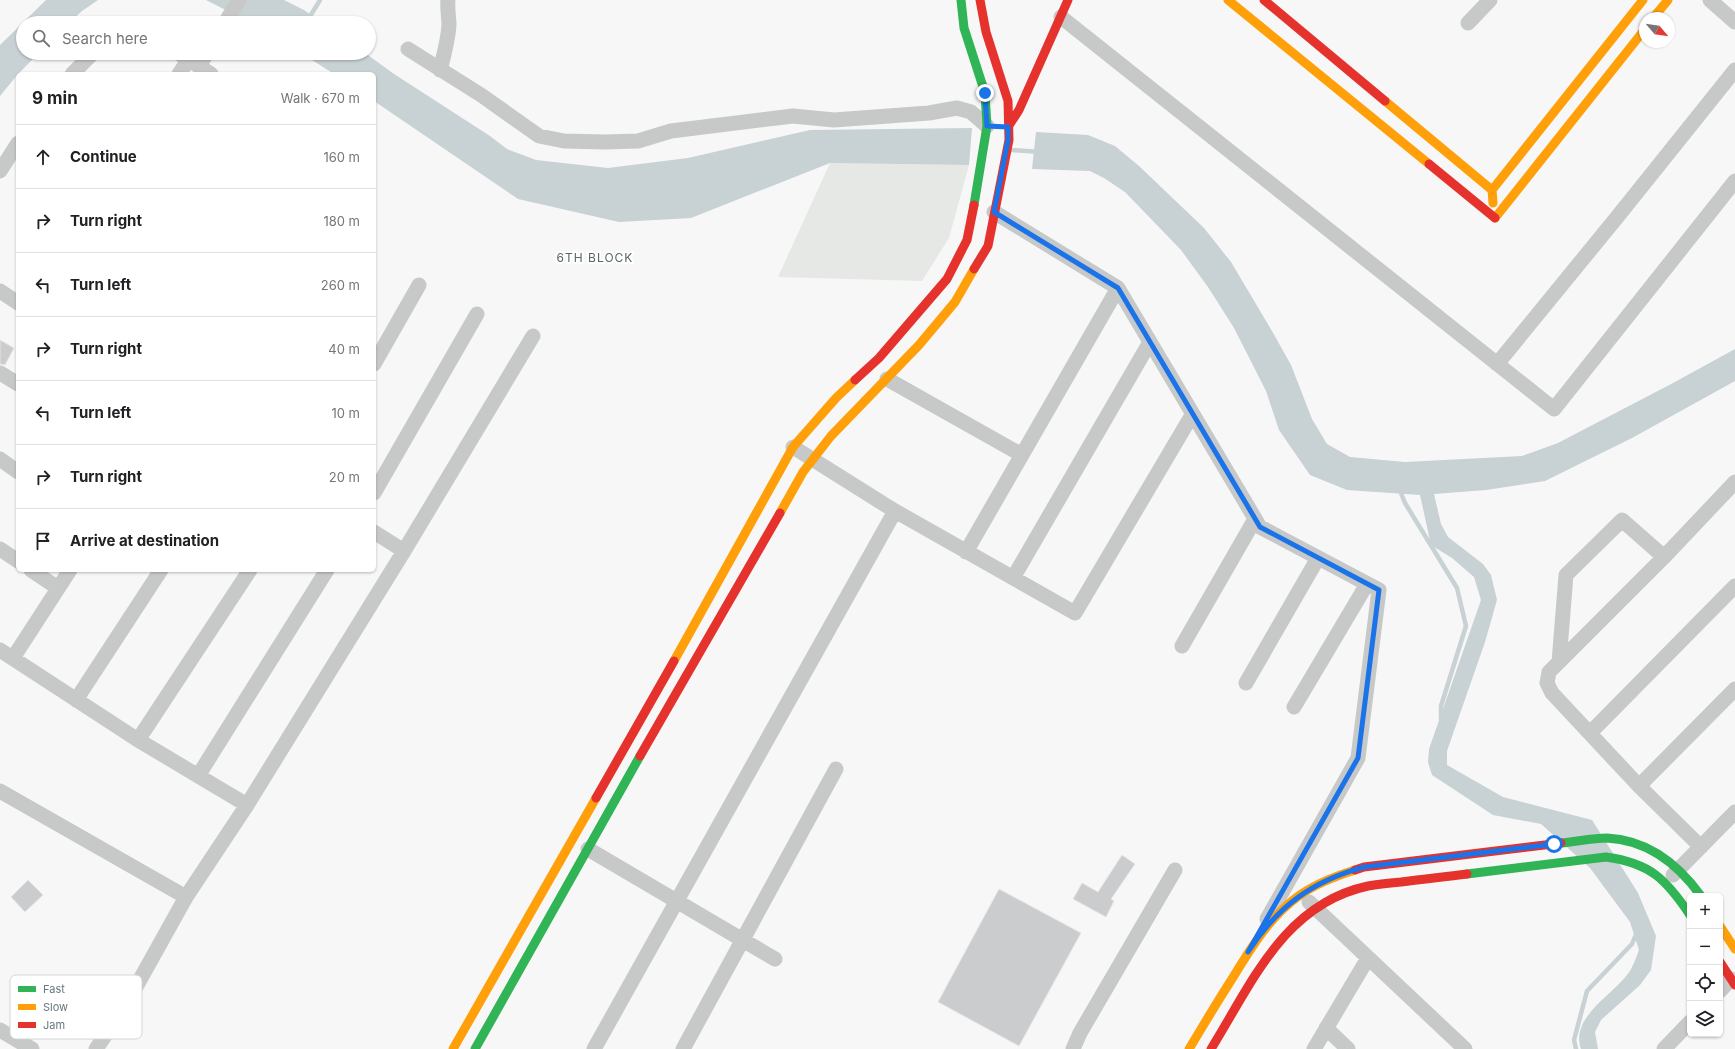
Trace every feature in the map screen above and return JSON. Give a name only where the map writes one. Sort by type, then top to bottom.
[{"type":"street","points":[[229,16],[239,0]]},
{"type":"street","points":[[440,70],[449,23],[446,11],[448,0]]},
{"type":"street","points":[[475,1049],[682,681],[803,472],[831,436],[919,345],[955,302],[988,246],[1007,148],[985,93],[964,28],[961,0]]},
{"type":"street","points":[[980,0],[986,32],[1008,101],[998,127]]},
{"type":"street","points":[[453,1049],[725,571],[793,447],[836,398],[879,358],[947,280],[967,240],[985,143],[998,127],[1019,110],[1068,0]]},
{"type":"street","points":[[1228,0],[1495,218]]},
{"type":"street","points":[[1264,0],[1492,190],[1495,218]]},
{"type":"street","points":[[1468,23],[1490,0]]},
{"type":"street","points":[[1492,190],[1643,0]]},
{"type":"street","points":[[1658,12],[1668,0]]},
{"type":"street","points":[[1710,0],[1735,22]]},
{"type":"street","points":[[1061,17],[1554,409],[1729,197],[1735,181]]},
{"type":"street","points":[[1495,218],[1639,37]]},
{"type":"street","points":[[408,49],[481,95],[539,136],[564,141],[638,141],[671,131],[793,116],[834,120],[930,113],[957,108],[971,112],[998,127]]},
{"type":"street","points":[[74,72],[86,60]]},
{"type":"street","points":[[182,72],[194,63]]},
{"type":"street","points":[[1497,364],[1735,70]]},
{"type":"street","points":[[0,171],[16,146]]},
{"type":"street","points":[[994,212],[1118,288],[1192,415],[1260,527],[1379,590],[1358,758],[1248,952],[1189,1049]]},
{"type":"street","points":[[376,361],[420,284]]},
{"type":"street","points":[[966,552],[1118,288]]},
{"type":"street","points":[[0,291],[16,299]]},
{"type":"street","points":[[376,490],[477,314]]},
{"type":"street","points":[[142,977],[186,897],[247,805],[404,551],[533,336]]},
{"type":"street","points":[[1013,578],[1150,342]]},
{"type":"street","points":[[0,373],[16,383]]},
{"type":"street","points":[[886,379],[1022,455]]},
{"type":"street","points":[[793,447],[895,511],[1075,613],[1192,415]]},
{"type":"street","points":[[0,460],[16,471]]},
{"type":"street","points":[[1701,847],[1639,786],[1552,693],[1548,683],[1549,672],[1664,557],[1735,482]]},
{"type":"street","points":[[594,1049],[895,511]]},
{"type":"street","points":[[1182,646],[1255,519]]},
{"type":"street","points":[[1559,662],[1566,575],[1622,520],[1664,557]]},
{"type":"street","points":[[376,533],[404,551]]},
{"type":"street","points":[[0,549],[16,560]]},
{"type":"street","points":[[1246,683],[1318,558]]},
{"type":"street","points":[[34,572],[58,588]]},
{"type":"street","points":[[13,658],[69,572]]},
{"type":"street","points":[[76,700],[160,572]]},
{"type":"street","points":[[138,740],[249,572]]},
{"type":"street","points":[[198,776],[326,572]]},
{"type":"street","points":[[1294,707],[1366,584]]},
{"type":"street","points":[[1590,733],[1735,586]]},
{"type":"street","points":[[0,650],[138,740],[247,805]]},
{"type":"street","points":[[1639,786],[1735,689]]},
{"type":"street","points":[[683,1049],[836,769]]},
{"type":"street","points":[[0,791],[186,897]]},
{"type":"street","points":[[1666,882],[1735,812]]},
{"type":"street","points":[[1248,952],[1278,912],[1301,894],[1333,877],[1364,867],[1606,838],[1617,839],[1651,849],[1679,868],[1691,880],[1699,893]]},
{"type":"street","points":[[588,848],[775,959]]},
{"type":"street","points":[[1212,1049],[1272,949],[1292,926],[1315,908],[1340,895],[1368,886],[1606,857],[1624,860],[1642,866],[1666,882],[1675,892],[1687,910]]},
{"type":"street","points":[[1072,1049],[1175,870]]},
{"type":"street","points":[[1301,894],[1465,1049]]},
{"type":"street","points":[[1722,929],[1734,944],[1723,953]]},
{"type":"street","points":[[1314,1049],[1368,958]]},
{"type":"street","points":[[1722,965],[1733,982],[1723,989]]},
{"type":"street","points":[[1664,1049],[1687,1025]]},
{"type":"street","points":[[1326,1028],[1348,1049]]},
{"type":"street","points":[[0,1030],[10,1036]]},
{"type":"street","points":[[15,1039],[32,1049]]},
{"type":"street","points":[[96,1049],[103,1039]]},
{"type":"shaded area","points":[[46,0],[98,0],[77,16],[30,16]]},
{"type":"shaded area","points":[[206,0],[284,0],[313,16],[237,16]]},
{"type":"shaded area","points":[[16,29],[16,60],[32,60],[20,72],[16,72],[16,76],[0,96],[0,45]]},
{"type":"shaded area","points":[[312,60],[375,60],[490,136],[507,149],[536,160],[608,168],[688,158],[810,130],[972,128],[969,165],[830,163],[691,218],[619,222],[518,199],[376,102],[376,72],[331,72]]},
{"type":"shaded area","points":[[1036,132],[1088,135],[1115,146],[1139,166],[1204,228],[1231,262],[1272,331],[1291,365],[1312,419],[1327,444],[1350,457],[1405,462],[1522,456],[1558,443],[1735,349],[1735,381],[1632,438],[1545,481],[1486,490],[1434,494],[1441,524],[1448,537],[1483,564],[1491,575],[1497,600],[1485,642],[1447,751],[1447,765],[1503,797],[1592,820],[1638,893],[1656,936],[1651,970],[1640,985],[1601,1020],[1595,1032],[1598,1049],[1581,1049],[1579,1038],[1581,1027],[1594,1008],[1620,983],[1633,966],[1639,950],[1630,922],[1590,868],[1541,824],[1493,815],[1432,775],[1428,762],[1429,749],[1481,600],[1474,577],[1452,558],[1431,545],[1420,495],[1347,490],[1310,475],[1279,430],[1266,391],[1234,328],[1208,287],[1181,250],[1125,192],[1104,178],[1090,171],[1032,169]]},
{"type":"shaded area","points":[[830,163],[969,165],[949,238],[922,281],[778,277]]},
{"type":"building","points":[[0,340],[14,348],[5,365],[0,364]]},
{"type":"building","points":[[1122,855],[1135,864],[1111,899],[1114,901],[1106,917],[1073,899],[1082,883],[1098,892]]},
{"type":"building","points":[[28,880],[43,895],[25,912],[11,897]]},
{"type":"building","points":[[999,889],[1081,933],[1019,1046],[938,1002]]},
{"type":"waterway","points":[[310,16],[320,0]]},
{"type":"waterway","points":[[1011,150],[1040,152]]},
{"type":"waterway","points":[[1399,488],[1405,503],[1457,588],[1466,626],[1441,706],[1441,720]]},
{"type":"waterway","points":[[1576,1049],[1574,1040],[1587,991],[1632,944],[1637,932]]},
{"type":"traffic: fast","points":[[961,0],[964,28],[985,93],[987,126],[974,205]]},
{"type":"traffic: fast","points":[[475,1049],[640,756]]},
{"type":"traffic: fast","points":[[1561,843],[1607,838],[1636,843],[1649,849],[1672,864],[1699,893]]},
{"type":"traffic: fast","points":[[1467,874],[1606,857],[1646,868],[1664,882],[1687,911]]},
{"type":"traffic: slow","points":[[1228,0],[1429,164]]},
{"type":"traffic: slow","points":[[1493,203],[1492,190],[1643,0]]},
{"type":"traffic: slow","points":[[1658,12],[1668,0]]},
{"type":"traffic: slow","points":[[1495,218],[1639,37]]},
{"type":"traffic: slow","points":[[1385,101],[1492,190]]},
{"type":"traffic: slow","points":[[780,513],[803,472],[831,436],[919,345],[955,302],[974,269]]},
{"type":"traffic: slow","points":[[674,661],[793,447],[836,398],[855,380]]},
{"type":"traffic: slow","points":[[453,1049],[596,798]]},
{"type":"traffic: slow","points":[[1189,1049],[1254,944],[1279,913],[1289,903],[1320,883],[1355,870]]},
{"type":"traffic: slow","points":[[1722,929],[1735,949]]},
{"type":"traffic: jam","points":[[974,269],[988,246],[1009,140],[1008,101],[986,32],[980,0]]},
{"type":"traffic: jam","points":[[1008,127],[1019,110],[1068,0]]},
{"type":"traffic: jam","points":[[1264,0],[1385,101]]},
{"type":"traffic: jam","points":[[1429,164],[1495,218]]},
{"type":"traffic: jam","points":[[855,380],[879,358],[947,279],[967,240],[974,205]]},
{"type":"traffic: jam","points":[[640,756],[780,513]]},
{"type":"traffic: jam","points":[[596,798],[674,661]]},
{"type":"traffic: jam","points":[[1355,870],[1364,867],[1561,843]]},
{"type":"traffic: jam","points":[[1211,1049],[1241,998],[1273,950],[1292,928],[1314,910],[1339,895],[1368,886],[1467,874]]},
{"type":"traffic: jam","points":[[1722,965],[1735,985]]},
{"type":"district","name":"6TH BLOCK","points":[[595,257]]},
{"type":"route","points":[[985,93],[987,126],[1008,127],[1008,140],[994,212],[1118,288],[1214,452],[1260,527],[1379,590],[1358,758],[1248,952],[1267,925],[1278,912],[1291,901],[1318,884],[1349,871],[1364,867],[1554,844]]}]
